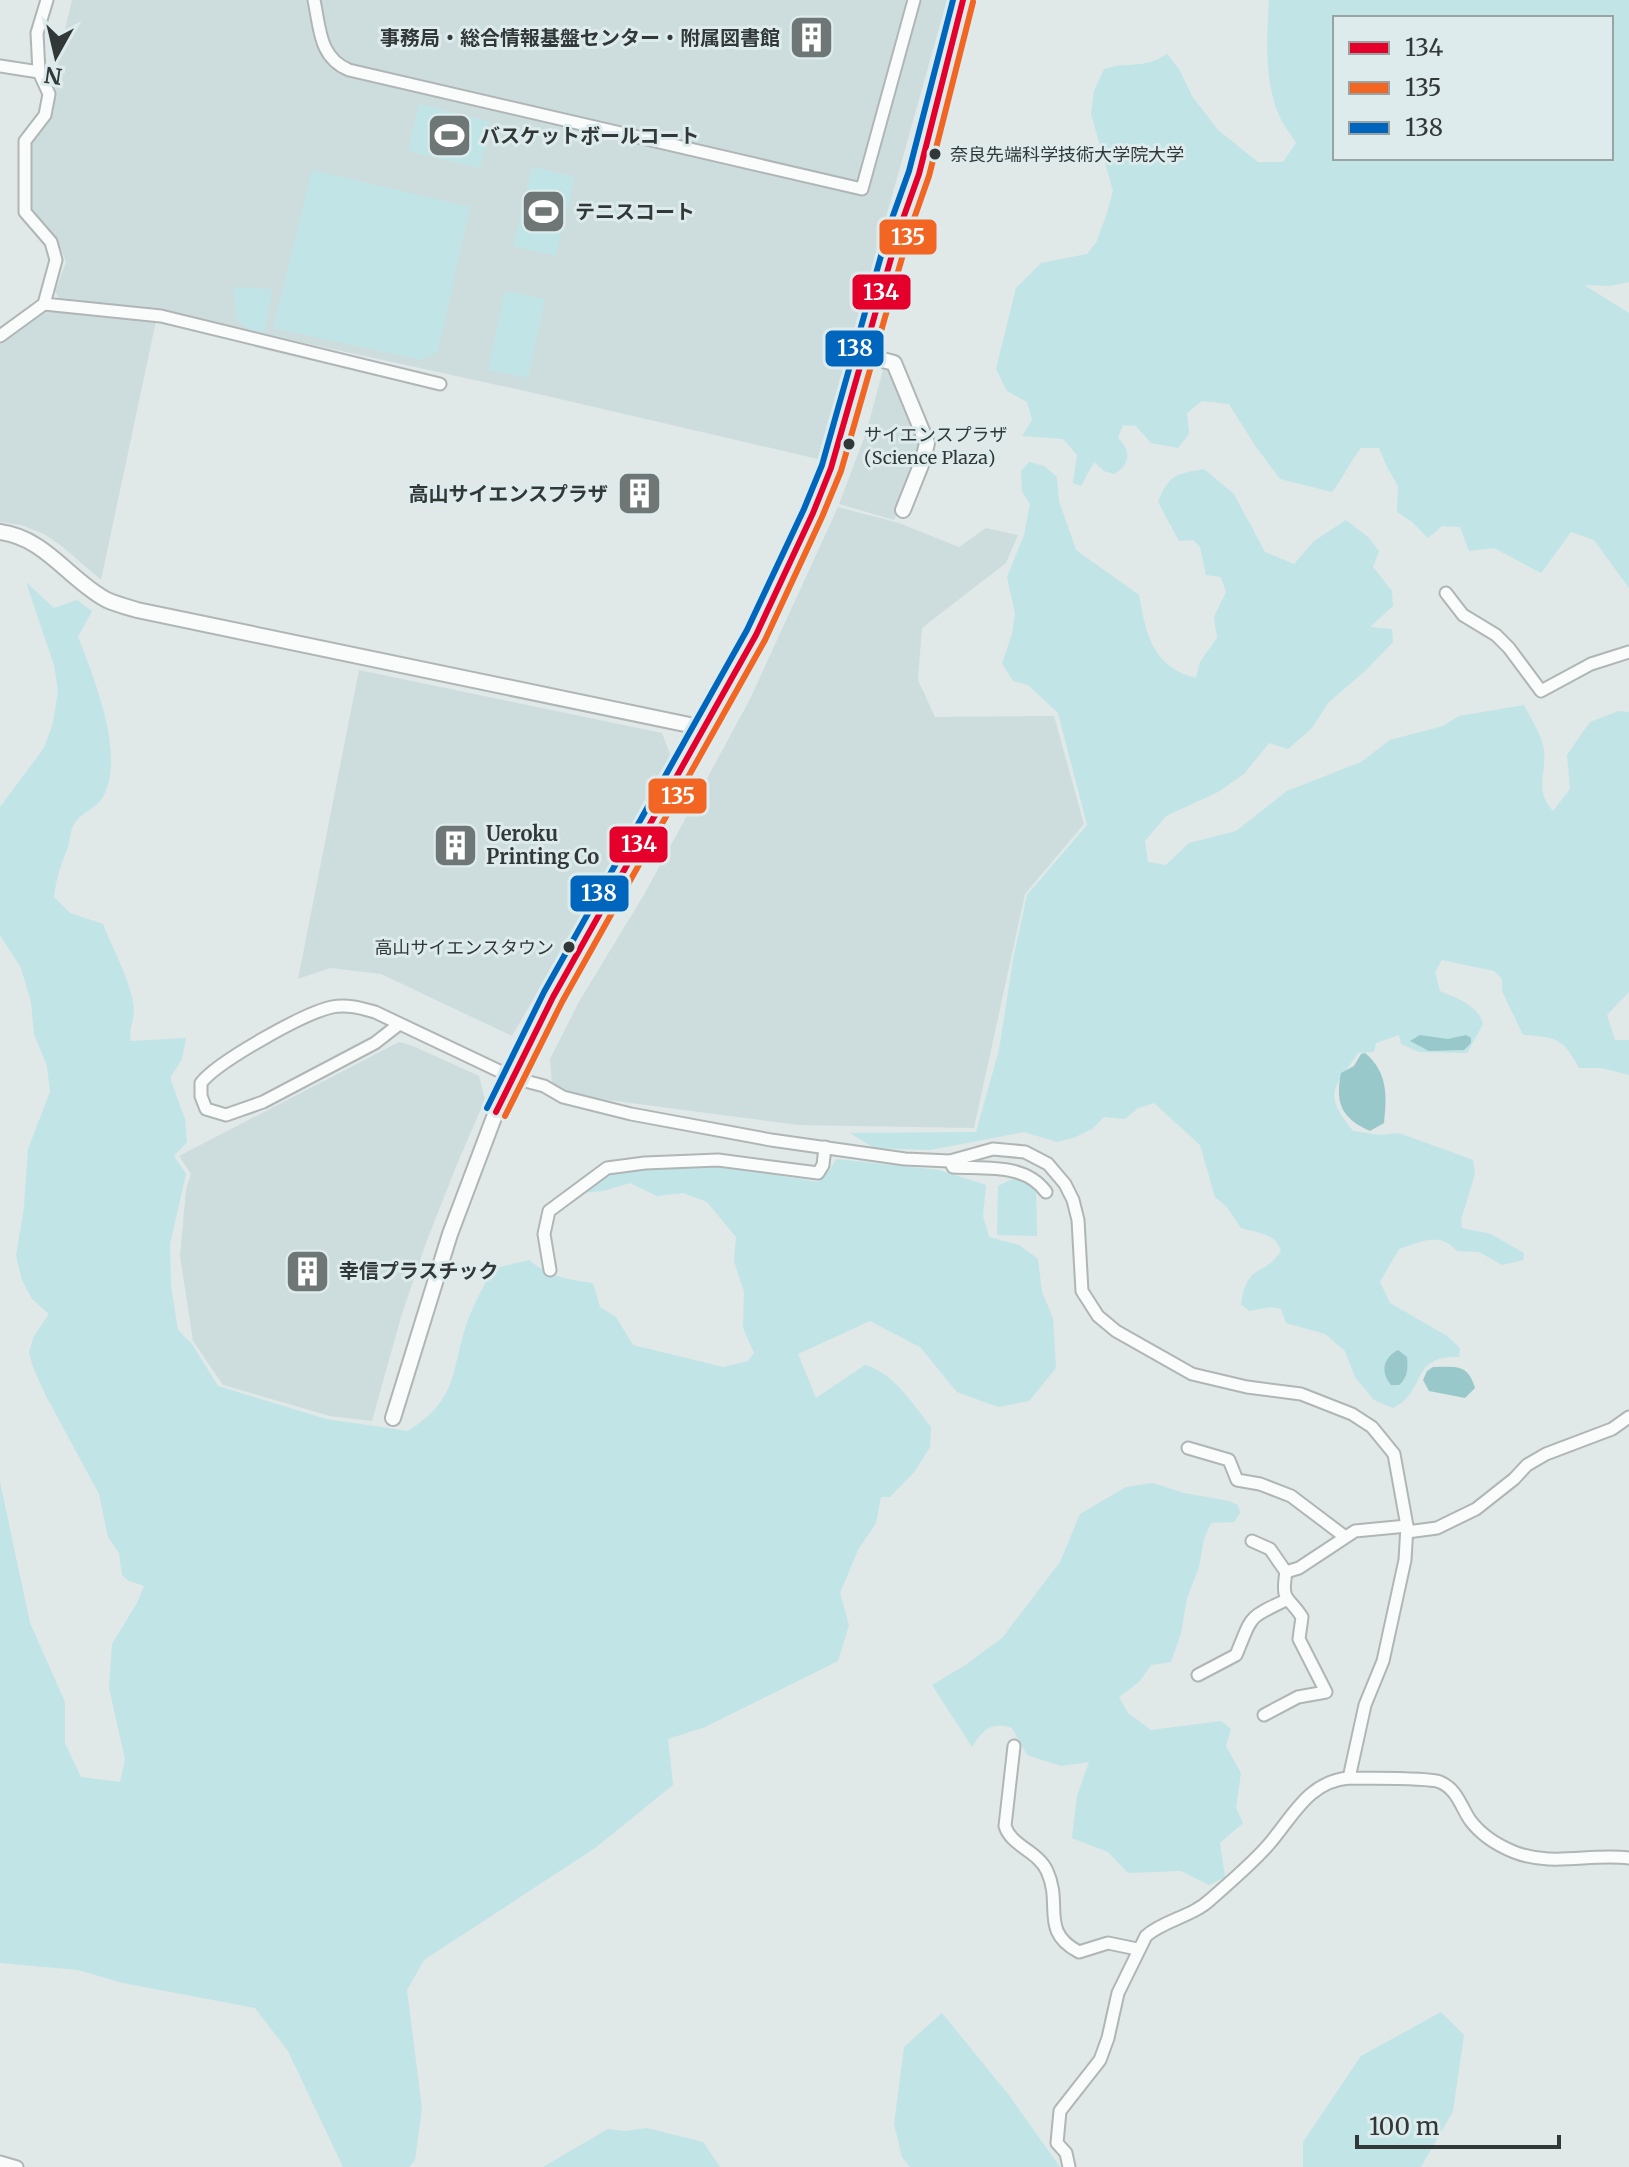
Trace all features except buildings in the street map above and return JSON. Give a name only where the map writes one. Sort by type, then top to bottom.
[{"type":"street","points":[[0,336],[44,304],[56,260],[51,242],[25,212],[25,141],[45,115],[49,94],[39,72],[37,33],[47,0]]},
{"type":"street","points":[[314,0],[323,47],[337,65],[349,70],[862,189],[914,0]]},
{"type":"street","points":[[393,1418],[450,1234],[496,1112],[553,997],[756,635],[813,513],[831,468],[900,227],[919,174],[963,0]]},
{"type":"street","points":[[0,66],[39,72]]},
{"type":"street","points":[[44,304],[161,316],[440,384]]},
{"type":"street","points":[[864,355],[894,363],[927,443],[903,510]]},
{"type":"street","points":[[0,532],[27,540],[108,600],[137,610],[704,728]]},
{"type":"street","points":[[1446,593],[1463,615],[1496,635],[1509,648],[1541,691],[1591,664],[1629,652]]},
{"type":"street","points":[[398,1025],[375,1043],[263,1102],[226,1115],[206,1109],[201,1096],[201,1083],[209,1073],[298,1022],[331,1007],[355,1006],[375,1012],[514,1078],[544,1086],[563,1097],[631,1114],[905,1159],[950,1161],[993,1149],[1025,1152],[1048,1164],[1065,1184],[1073,1200],[1078,1220],[1082,1291],[1098,1316],[1116,1331],[1192,1374],[1247,1387],[1301,1394],[1352,1414],[1372,1427],[1394,1454],[1407,1529],[1405,1560],[1383,1661],[1365,1705],[1349,1778]]},
{"type":"street","points":[[550,1270],[544,1234],[549,1211],[607,1168],[718,1160],[818,1173],[823,1165],[825,1147]]},
{"type":"street","points":[[950,1161],[953,1167],[1010,1169],[1028,1175],[1046,1192]]},
{"type":"street","points":[[1286,1572],[1299,1568],[1328,1550],[1344,1536],[1371,1528],[1437,1528],[1476,1509],[1537,1459],[1612,1429],[1629,1417]]},
{"type":"street","points":[[1188,1448],[1229,1460],[1237,1480],[1260,1484],[1291,1496],[1344,1536]]},
{"type":"street","points":[[1252,1541],[1270,1549],[1286,1572],[1283,1587],[1286,1600],[1302,1617],[1299,1639],[1326,1692],[1298,1697],[1264,1715]]},
{"type":"street","points":[[1198,1675],[1236,1655],[1249,1620],[1286,1600]]},
{"type":"street","points":[[1014,1746],[1005,1826],[1008,1835],[1040,1860],[1047,1871],[1057,1934],[1063,1943],[1079,1952],[1108,1943],[1137,1949]]},
{"type":"street","points":[[1069,2167],[1066,2153],[1057,2143],[1060,2111],[1100,2060],[1118,1993],[1137,1949],[1154,1929],[1209,1902],[1269,1844],[1289,1816],[1317,1788],[1336,1779],[1349,1778],[1439,1782],[1458,1798],[1481,1832],[1494,1843],[1517,1854],[1551,1860],[1629,1858]]},
{"type":"street","points":[[0,2162],[17,2167]]},
{"type":"shaded area","name":"奈良先端科学技術大学院大学","points":[[72,0],[947,0],[818,459],[167,313],[60,301],[55,291],[66,262],[58,242],[30,206],[31,145],[52,115],[56,93],[52,85]]},
{"type":"shaded area","points":[[1269,0],[1629,0],[1629,282],[1609,286],[1584,285],[1629,313],[1629,588],[1594,540],[1571,532],[1541,573],[1494,548],[1469,551],[1460,527],[1442,526],[1428,538],[1397,512],[1398,486],[1379,448],[1361,448],[1332,492],[1280,479],[1229,404],[1202,401],[1187,413],[1189,434],[1178,448],[1151,443],[1136,426],[1123,425],[1118,438],[1127,452],[1124,466],[1114,474],[1104,471],[1094,462],[1081,486],[1073,483],[1077,455],[1063,439],[1022,436],[1032,420],[1027,402],[1007,391],[996,369],[1016,288],[1041,263],[1087,254],[1096,243],[1107,213],[1113,191],[1091,114],[1094,91],[1104,69],[1143,64],[1167,54],[1179,69],[1192,96],[1218,130],[1258,162],[1283,162],[1296,143],[1274,102],[1268,58]]},
{"type":"shaded area","name":"バスケットボールコート","points":[[419,104],[491,122],[480,168],[408,151]]},
{"type":"shaded area","name":"テニスコート","points":[[532,167],[575,177],[556,256],[513,246]]},
{"type":"shaded area","points":[[312,170],[470,207],[438,352],[422,360],[273,328]]},
{"type":"shaded area","points":[[233,287],[272,289],[265,332],[250,330],[237,320]]},
{"type":"shaded area","points":[[505,291],[545,299],[528,378],[488,370]]},
{"type":"shaded area","points":[[50,309],[156,321],[101,580],[44,534],[21,525],[0,522],[0,344]]},
{"type":"shaded area","points":[[883,370],[889,371],[921,443],[917,467],[894,520],[839,504],[866,433]]},
{"type":"shaded area","points":[[1029,462],[1044,466],[1057,477],[1059,501],[1076,550],[1139,595],[1154,647],[1160,657],[1181,673],[1196,678],[1200,662],[1217,638],[1214,617],[1226,592],[1221,577],[1206,575],[1200,547],[1193,540],[1179,541],[1158,502],[1174,477],[1204,469],[1234,494],[1265,552],[1294,564],[1314,541],[1346,520],[1368,537],[1379,551],[1373,567],[1392,591],[1393,606],[1370,627],[1392,629],[1393,642],[1328,703],[1312,728],[1288,749],[1269,743],[1244,774],[1218,792],[1166,816],[1145,841],[1148,862],[1166,865],[1189,843],[1236,831],[1287,791],[1361,762],[1390,740],[1443,726],[1459,716],[1524,705],[1543,745],[1543,795],[1553,811],[1570,789],[1567,755],[1590,722],[1619,711],[1629,712],[1629,992],[1607,1015],[1615,1040],[1629,1040],[1629,1075],[1602,1068],[1579,1068],[1568,1050],[1557,1041],[1523,1035],[1502,991],[1502,979],[1494,971],[1442,960],[1435,972],[1440,991],[1472,1007],[1483,1024],[1467,1053],[1419,1052],[1401,1044],[1399,1035],[1376,1043],[1374,1052],[1358,1053],[1335,1090],[1337,1107],[1353,1131],[1379,1135],[1399,1133],[1473,1160],[1475,1174],[1461,1220],[1462,1228],[1491,1234],[1524,1253],[1523,1260],[1502,1265],[1479,1252],[1457,1251],[1443,1241],[1422,1241],[1399,1249],[1380,1282],[1390,1303],[1447,1336],[1460,1348],[1459,1357],[1443,1358],[1425,1368],[1411,1393],[1393,1408],[1374,1400],[1355,1377],[1345,1351],[1325,1334],[1286,1323],[1281,1309],[1271,1307],[1249,1311],[1241,1304],[1248,1281],[1274,1260],[1281,1251],[1279,1245],[1265,1235],[1241,1228],[1227,1207],[1215,1197],[1200,1145],[1154,1103],[1138,1108],[1125,1119],[1104,1117],[1092,1129],[1057,1142],[1024,1132],[930,1150],[874,1148],[850,1133],[976,1132],[999,1050],[1027,895],[1087,825],[1058,713],[1028,685],[1013,681],[1002,663],[1015,613],[1007,577],[1024,535],[1030,504],[1022,491],[1021,471]]},
{"type":"shaded area","points":[[838,507],[899,523],[959,547],[986,528],[1018,535],[1006,563],[922,628],[918,680],[935,717],[1054,716],[1084,824],[1025,894],[974,1128],[799,1125],[570,1095],[552,1086],[550,1059],[580,1000],[645,893],[750,699]]},
{"type":"shaded area","points":[[26,582],[54,608],[77,600],[92,611],[78,637],[105,717],[111,760],[109,780],[100,801],[74,824],[54,897],[70,913],[103,924],[133,1000],[131,1041],[186,1038],[182,1059],[170,1078],[185,1119],[187,1142],[174,1156],[186,1174],[170,1244],[171,1286],[178,1330],[192,1344],[218,1386],[326,1419],[408,1431],[443,1399],[473,1308],[492,1269],[529,1260],[559,1276],[593,1283],[600,1307],[616,1317],[633,1345],[723,1367],[748,1361],[754,1353],[743,1328],[744,1292],[734,1261],[736,1237],[707,1202],[683,1193],[657,1196],[630,1183],[603,1191],[581,1193],[616,1170],[718,1165],[818,1182],[836,1159],[939,1170],[986,1185],[983,1216],[989,1237],[1019,1245],[1038,1259],[1042,1292],[1053,1318],[1056,1368],[1029,1401],[998,1407],[957,1392],[920,1347],[870,1321],[798,1354],[816,1398],[865,1365],[894,1382],[931,1427],[930,1447],[915,1471],[890,1497],[881,1497],[876,1523],[858,1550],[840,1593],[849,1625],[838,1661],[705,1727],[668,1739],[673,1785],[595,1848],[424,1960],[407,1990],[422,2109],[415,2160],[409,2167],[343,2167],[288,2051],[255,2008],[123,1983],[78,1970],[0,1963],[0,1482],[30,1623],[65,1702],[65,1743],[81,1777],[120,1782],[125,1759],[109,1688],[112,1644],[144,1586],[122,1575],[119,1553],[108,1537],[99,1494],[33,1367],[29,1352],[34,1336],[49,1314],[32,1299],[22,1280],[16,1256],[24,1207],[28,1149],[50,1092],[47,1066],[34,1034],[31,1002],[21,968],[0,935],[0,807],[44,748],[53,723],[58,691],[54,665]]},
{"type":"shaded area","points":[[359,670],[662,733],[672,759],[512,1036],[381,974],[330,968],[298,979]]},
{"type":"shaded area","points":[[1420,1035],[1448,1039],[1466,1035],[1471,1038],[1471,1043],[1464,1050],[1429,1051],[1410,1041]]},
{"type":"shaded area","points":[[399,1042],[479,1076],[485,1100],[426,1243],[401,1317],[372,1421],[330,1416],[223,1385],[193,1341],[180,1256],[186,1190],[191,1174],[179,1156]]},
{"type":"shaded area","points":[[1365,1053],[1382,1076],[1386,1103],[1384,1123],[1370,1131],[1346,1115],[1339,1093],[1341,1073],[1354,1066],[1361,1054]]},
{"type":"shaded area","points":[[1026,1179],[1036,1185],[1037,1236],[997,1235],[998,1186],[1010,1180]]},
{"type":"shaded area","points":[[1398,1350],[1407,1357],[1407,1372],[1399,1385],[1391,1385],[1384,1370],[1386,1361]]},
{"type":"shaded area","points":[[1433,1367],[1464,1370],[1475,1388],[1465,1398],[1429,1391],[1423,1380]]},
{"type":"shaded area","points":[[1153,1483],[1184,1493],[1229,1501],[1238,1505],[1240,1513],[1234,1522],[1211,1523],[1171,1662],[1151,1665],[1139,1682],[1119,1697],[1128,1713],[1151,1730],[1221,1721],[1231,1729],[1226,1746],[1241,1773],[1236,1808],[1243,1823],[1220,1843],[1225,1877],[1209,1885],[1181,1871],[1128,1873],[1108,1852],[1072,1838],[1077,1796],[1089,1762],[1061,1766],[1027,1755],[1012,1728],[1005,1726],[988,1728],[972,1747],[932,1685],[1002,1638],[1060,1562],[1080,1514],[1126,1487]]},
{"type":"shaded area","points":[[1441,2012],[1464,2035],[1453,2111],[1421,2167],[1303,2167],[1303,2142],[1361,2056]]},
{"type":"shaded area","points":[[942,2013],[1008,2094],[1060,2167],[910,2167],[902,2157],[894,2124],[904,2047]]},
{"type":"shaded area","points":[[647,2128],[703,2142],[720,2167],[543,2167],[608,2129],[624,2131]]},
{"type":"transit line","name":"138","points":[[487,1108],[544,992],[747,630],[804,509],[822,465],[890,224],[909,171],[953,0]]},
{"type":"transit line","name":"134","points":[[496,1112],[553,997],[756,635],[813,513],[831,468],[900,227],[919,174],[963,0]]},
{"type":"transit line","name":"135","points":[[505,1116],[562,1002],[765,640],[822,517],[841,471],[910,230],[929,176],[973,2]]},
{"type":"place","name":"事務局・総合情報基盤センター・附属図書館","points":[[811,38]]},
{"type":"place","name":"バスケットボールコート","points":[[449,136]]},
{"type":"place","name":"奈良先端科学技術大学院大学","points":[[935,154]]},
{"type":"place","name":"テニスコート","points":[[544,212]]},
{"type":"place","name":"サイエンスプラザ (Science Plaza)","points":[[849,444]]},
{"type":"place","name":"高山サイエンスプラザ","points":[[639,494]]},
{"type":"place","name":"Ueroku Printing Co","points":[[455,846]]},
{"type":"place","name":"高山サイエンスタウン","points":[[569,947]]},
{"type":"place","name":"幸信プラスチック","points":[[308,1271]]}]
